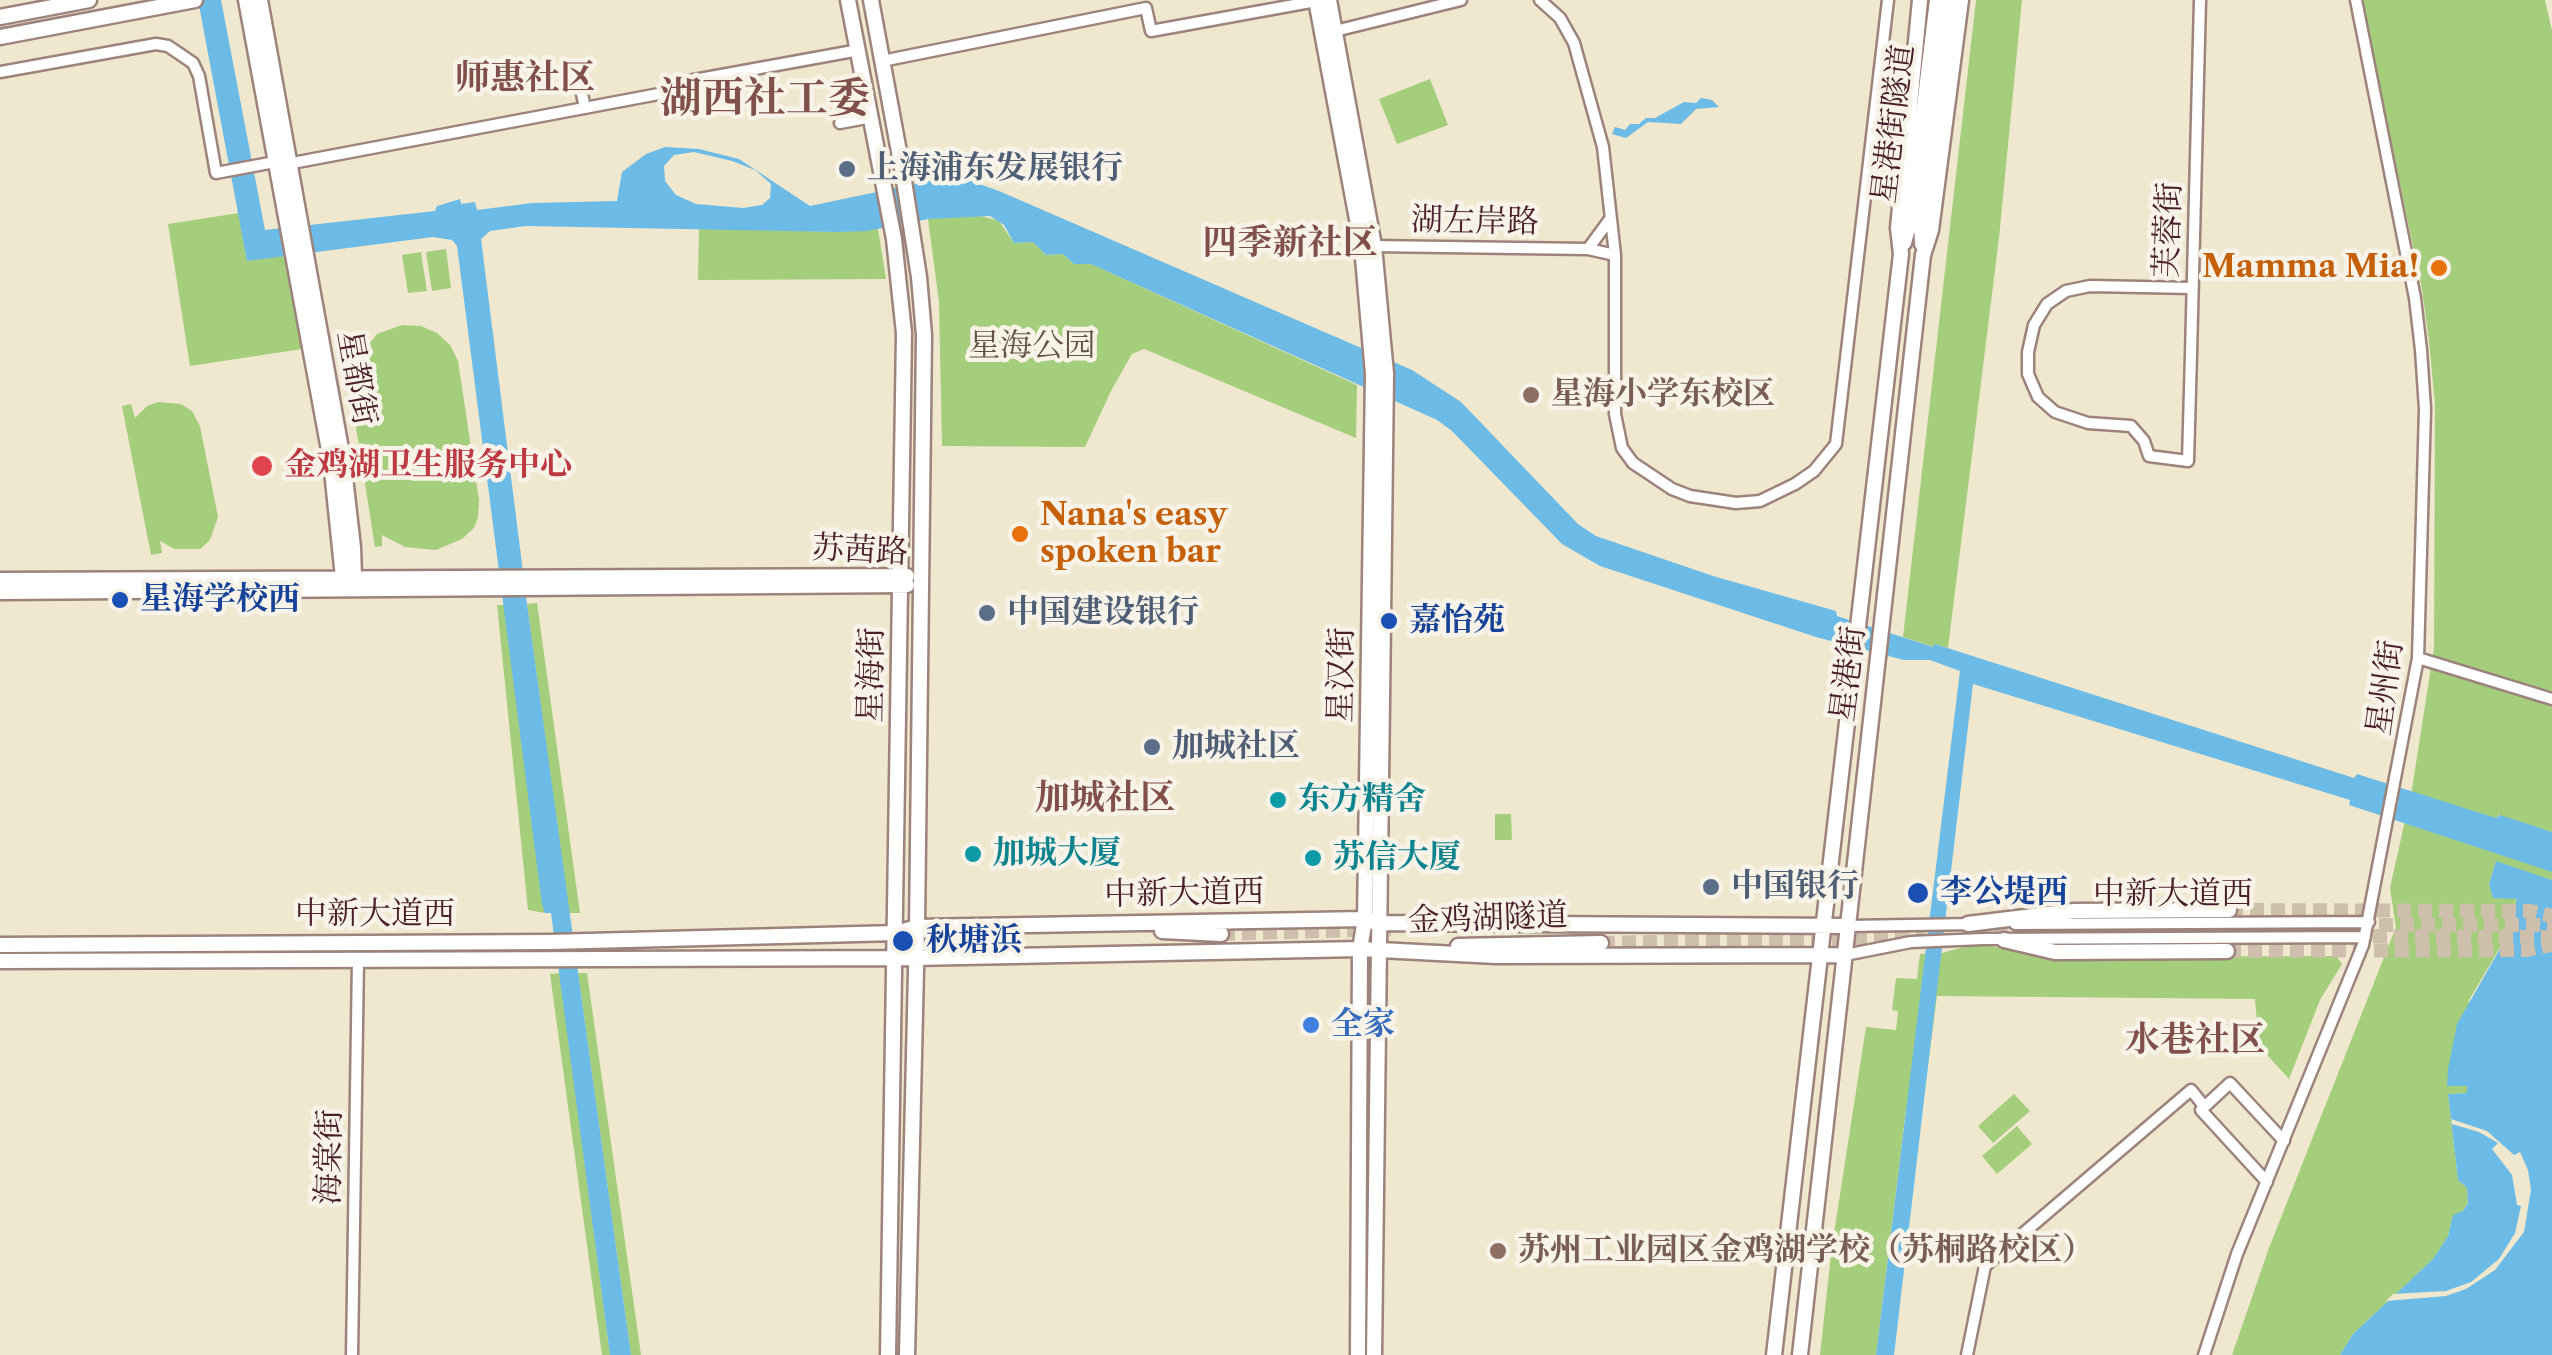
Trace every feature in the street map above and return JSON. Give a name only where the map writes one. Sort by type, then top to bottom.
[{"type":"main road","points":[[0,16],[89,0]]},
{"type":"main road","points":[[0,37],[195,0]]},
{"type":"main road","name":"星都街","points":[[246,0],[342,460],[349,581]]},
{"type":"main road","name":"星都街","points":[[260,0],[280,164]]},
{"type":"main road","name":"星海街","points":[[848,0],[894,238],[904,319],[906,378],[888,1355]]},
{"type":"main road","name":"星海街","points":[[871,0],[913,236],[924,335],[907,1355]]},
{"type":"main road","name":"星汉街","points":[[1316,0],[1368,246]]},
{"type":"main road","name":"星汉街","points":[[1329,0],[1368,246],[1380,404],[1371,921],[1377,950],[1358,1355]]},
{"type":"main road","name":"星港街","points":[[1774,1355],[1901,254],[1898,228],[1920,0]]},
{"type":"main road","name":"星港街隧道","points":[[1901,254],[1910,220],[1937,0]]},
{"type":"main road","name":"星港街隧道","points":[[1923,255],[1921,222],[1947,0]]},
{"type":"main road","name":"星港街","points":[[1800,1355],[1923,255],[1931,230],[1961,0]]},
{"type":"main road","name":"苏茜路","points":[[0,580],[922,580]]},
{"type":"main road","name":"苏茜路","points":[[0,592],[349,581]]},
{"type":"main road","points":[[1968,924],[2074,911],[2228,910]]},
{"type":"main road","name":"星汉街","points":[[1371,921],[1360,950],[1374,1355]]},
{"type":"main road","name":"中新大道西","points":[[0,945],[549,942],[896,933],[917,927],[1050,924],[1371,921],[1848,926]]},
{"type":"main road","points":[[1050,924],[1221,934]]},
{"type":"main road","points":[[2004,940],[2055,952],[2227,951]]},
{"type":"main road","name":"金鸡湖隧道","points":[[1377,950],[1601,943]]},
{"type":"main road","name":"中新大道西","points":[[0,960],[914,958],[1360,950],[1496,956],[1845,954]]},
{"type":"street","points":[[882,62],[1146,8],[1151,31],[1316,0]]},
{"type":"street","points":[[1334,32],[1461,0]]},
{"type":"street","points":[[1540,0],[1560,18],[1574,44],[1601,132],[1615,255],[1614,414],[1626,456],[1651,478],[1672,489],[1690,496],[1736,502],[1778,494],[1814,471],[1836,444],[1888,0]]},
{"type":"street","name":"芙蓉街","points":[[2192,288],[2090,286],[2066,291],[2047,304],[2034,324],[2028,352],[2028,374],[2038,396],[2056,412],[2088,423],[2131,426],[2144,441],[2149,456],[2188,460],[2200,0]]},
{"type":"street","name":"星州街","points":[[2204,1355],[2231,1270],[2365,937],[2418,658],[2425,409],[2421,350],[2415,298],[2356,0]]},
{"type":"street","points":[[0,72],[156,44],[168,46],[193,64],[199,76],[216,173],[664,93],[672,84],[859,50]]},
{"type":"street","points":[[580,89],[584,108]]},
{"type":"street","points":[[840,124],[872,118]]},
{"type":"street","points":[[1588,249],[1611,218]]},
{"type":"street","name":"湖左岸路","points":[[1368,246],[1588,249],[1615,255]]},
{"type":"street","points":[[2418,658],[2552,699]]},
{"type":"street","name":"中新大道西","points":[[1848,926],[2369,922]]},
{"type":"street","name":"中新大道西","points":[[1845,954],[1911,942],[2365,937]]},
{"type":"street","name":"海棠街","points":[[352,1355],[358,959]]},
{"type":"street","points":[[2268,1182],[2201,1110],[2230,1082],[2284,1140]]},
{"type":"street","points":[[1967,1355],[1985,1266],[2191,1090],[2204,1106]]},
{"type":"green space","points":[[1976,0],[2022,0],[1999,238],[1948,648],[1903,637]]},
{"type":"green space","points":[[2361,0],[2545,0],[2552,31],[2552,832],[2498,815],[2487,848],[2552,872],[2552,880],[2496,862],[2489,884],[2517,898],[2505,939],[2469,1000],[2467,1093],[2448,1094],[2458,1180],[2467,1188],[2468,1202],[2463,1211],[2453,1216],[2448,1236],[2433,1259],[2353,1334],[2340,1355],[2232,1355],[2269,1248],[2396,927],[2390,888],[2412,789],[2434,648],[2435,404],[2429,341],[2422,289]]},
{"type":"green space","points":[[1430,79],[1448,125],[1397,144],[1379,99]]},
{"type":"green space","points":[[239,213],[247,261],[285,255],[302,349],[190,366],[168,224]]},
{"type":"green space","name":"星海公园","points":[[974,214],[999,221],[1014,243],[1033,242],[1046,255],[1063,254],[1074,264],[1091,264],[1357,385],[1356,438],[1144,349],[1132,354],[1085,447],[942,446],[939,302],[928,219]]},
{"type":"green space","points":[[699,228],[837,232],[878,229],[886,279],[698,280]]},
{"type":"green space","points":[[446,249],[451,288],[432,291],[426,252]]},
{"type":"green space","points":[[421,252],[427,291],[408,293],[402,255]]},
{"type":"green space","points":[[402,325],[421,326],[437,333],[450,345],[458,361],[479,500],[478,517],[474,528],[462,539],[436,550],[405,547],[382,535],[382,546],[375,547],[342,339],[353,338],[358,358],[377,334]]},
{"type":"green space","points":[[158,402],[181,404],[192,411],[200,426],[218,517],[210,540],[200,549],[175,549],[160,541],[162,553],[151,555],[122,406],[131,404],[135,418]]},
{"type":"green space","points":[[537,603],[580,913],[569,913],[527,604]]},
{"type":"green space","points":[[497,605],[505,605],[545,913],[528,910]]},
{"type":"green space","points":[[1495,814],[1511,814],[1512,840],[1495,840]]},
{"type":"green space","points":[[1978,943],[2038,957],[2336,956],[2342,964],[2320,1000],[2289,1079],[2259,1046],[2255,999],[1937,996],[1922,1110],[1906,1110],[1876,1355],[1820,1355],[1832,1246],[1866,1027],[1896,1030],[1898,1011],[1892,1010],[1896,978],[1917,979],[1920,954],[1942,953]]},
{"type":"green space","points":[[560,973],[610,1355],[602,1355],[550,974]]},
{"type":"green space","points":[[578,973],[587,973],[641,1355],[631,1355]]},
{"type":"green space","points":[[2014,1094],[2030,1111],[1993,1143],[1978,1126]]},
{"type":"green space","points":[[2017,1126],[2032,1144],[1997,1174],[1982,1156]]},
{"type":"water","points":[[198,0],[221,0],[265,230],[435,211],[437,206],[460,199],[461,204],[475,202],[477,210],[533,203],[617,201],[622,172],[646,154],[665,147],[699,149],[739,159],[810,206],[943,178],[968,180],[1412,370],[1461,402],[1578,524],[1596,536],[1713,576],[1836,611],[1837,616],[1933,647],[1935,644],[2354,778],[2357,774],[2552,832],[2552,872],[2349,805],[2350,800],[1973,684],[1894,1355],[1876,1355],[1960,671],[1930,660],[1904,660],[1816,637],[1600,566],[1562,544],[1437,420],[1091,264],[1074,264],[1063,254],[1046,255],[1033,242],[1014,243],[1004,225],[990,216],[928,219],[867,231],[837,232],[526,226],[490,231],[481,239],[527,604],[631,1355],[610,1355],[551,913],[545,913],[542,904],[457,246],[452,240],[433,237],[247,261]],"holes":[[[694,152],[755,170],[771,184],[770,198],[762,205],[743,208],[696,204],[676,195],[665,181],[664,166],[674,155]]]},
{"type":"water","points":[[1701,98],[1712,100],[1719,107],[1696,109],[1681,124],[1648,122],[1626,138],[1612,134],[1615,127],[1625,130],[1630,124],[1639,124]]},
{"type":"water","points":[[2496,861],[2552,880],[2552,1355],[2340,1355],[2353,1334],[2433,1259],[2448,1236],[2453,1215],[2463,1211],[2468,1203],[2467,1188],[2458,1180],[2448,1094],[2467,1093],[2467,1086],[2447,1086],[2448,1069],[2457,1024],[2505,940],[2517,899],[2493,898],[2489,884]]},
{"type":"pier","points":[[2451,1119],[2487,1131],[2514,1155],[2520,1152],[2531,1190],[2524,1232],[2495,1270],[2466,1289],[2446,1296],[2386,1301],[2393,1294],[2446,1291],[2471,1282],[2499,1259],[2515,1233],[2521,1206],[2517,1205],[2512,1175],[2492,1149],[2498,1143],[2452,1124]]},
{"type":"tunnel","points":[[2229,910],[2530,911],[2552,916]]},
{"type":"tunnel","points":[[2358,925],[2552,925]]},
{"type":"tunnel","points":[[1973,928],[2026,928]]},
{"type":"tunnel","points":[[1221,934],[1391,929]]},
{"type":"tunnel","points":[[2352,936],[2552,937]]},
{"type":"tunnel","points":[[1601,943],[1925,937]]},
{"type":"tunnel","points":[[2227,951],[2525,950],[2552,945]]},
{"type":"place","name":"上海浦东发展银行","points":[[847,169]]},
{"type":"place","name":"Mamma Mia!","points":[[2439,268]]},
{"type":"place","name":"星海小学东校区","points":[[1531,395]]},
{"type":"place","name":"金鸡湖卫生服务中心","points":[[262,466]]},
{"type":"place","name":"Nana's easy spoken bar","points":[[1020,534]]},
{"type":"place","name":"星海学校西","points":[[120,600]]},
{"type":"place","name":"中国建设银行","points":[[987,613]]},
{"type":"place","name":"嘉怡苑","points":[[1389,621]]},
{"type":"place","name":"加城社区","points":[[1152,747]]},
{"type":"place","name":"东方精舍","points":[[1278,800]]},
{"type":"place","name":"加城大厦","points":[[973,854]]},
{"type":"place","name":"苏信大厦","points":[[1313,858]]},
{"type":"place","name":"中国银行","points":[[1711,887]]},
{"type":"place","name":"李公堤西","points":[[1918,893]]},
{"type":"place","name":"秋塘浜","points":[[903,941]]},
{"type":"place","name":"全家","points":[[1311,1025]]},
{"type":"place","name":"苏州工业园区金鸡湖学校（苏桐路校区）","points":[[1498,1251]]},
{"type":"district","name":"师惠社区","points":[[525,79]]},
{"type":"district","name":"湖西社工委","points":[[765,100]]},
{"type":"district","name":"四季新社区","points":[[1290,244]]},
{"type":"district","name":"加城社区","points":[[1105,799]]},
{"type":"district","name":"水巷社区","points":[[2195,1041]]}]
